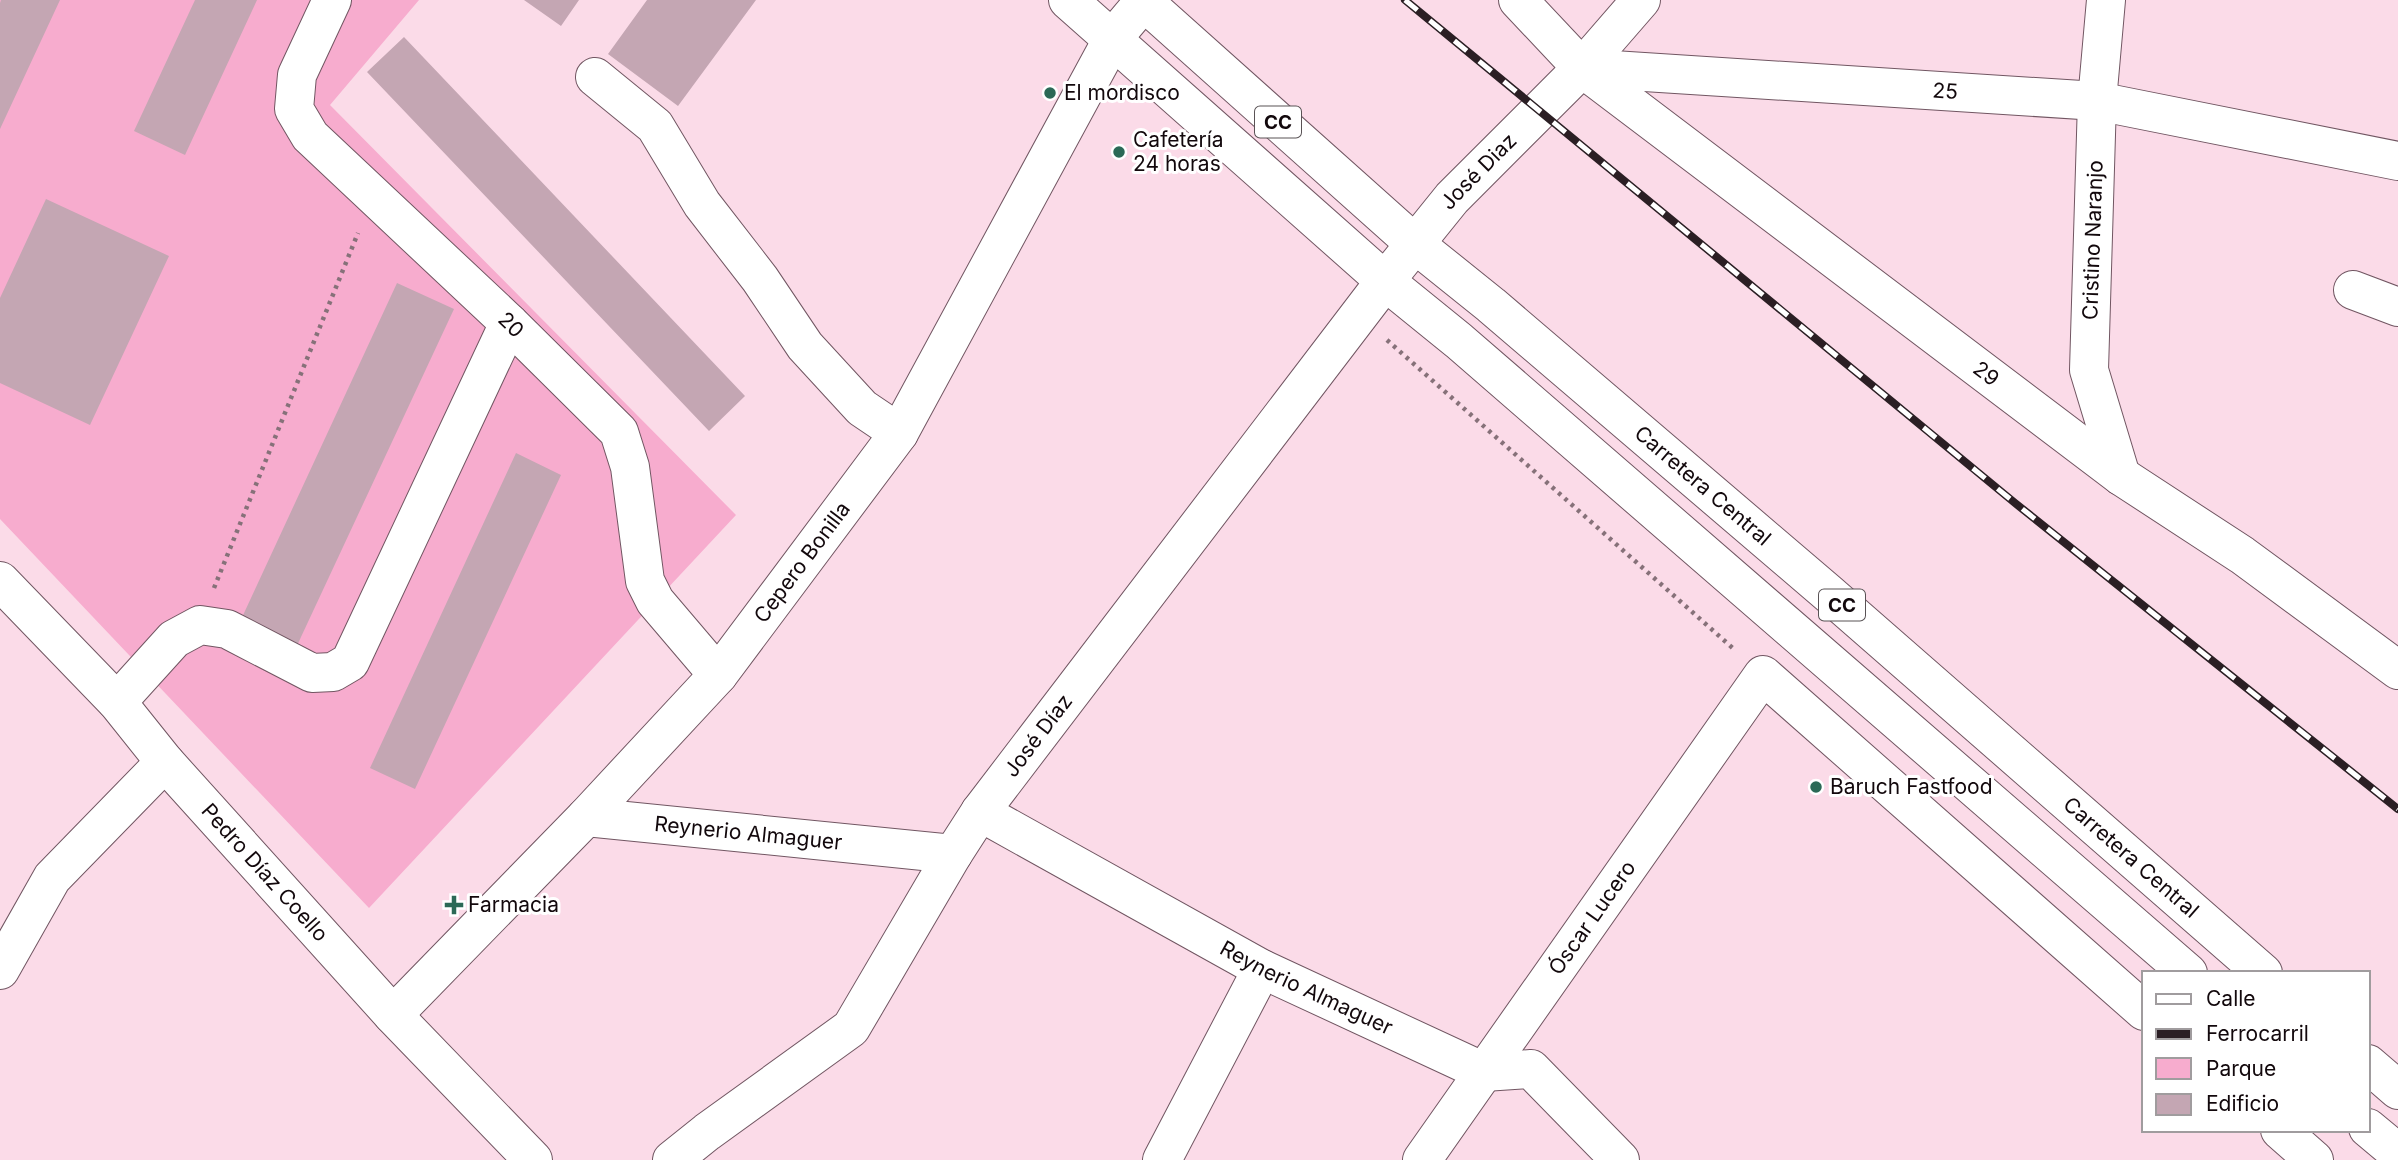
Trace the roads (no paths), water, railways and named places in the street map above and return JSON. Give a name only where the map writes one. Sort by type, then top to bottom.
[{"type":"street","name":"20","points":[[332,0],[296,75],[294,109],[310,136],[509,323],[620,432],[630,467],[645,581],[654,601],[718,676]]},
{"type":"street","name":"CC","points":[[1068,0],[1385,281],[1459,341],[2186,971]]},
{"type":"street","points":[[1518,0],[1582,68]]},
{"type":"street","name":"José Diaz","points":[[1385,281],[1452,198],[1582,68],[1641,0]]},
{"type":"street","name":"Cristino Naranjo","points":[[2106,0],[2097,102],[2089,370],[2121,476]]},
{"type":"street","name":"Cepero Bonilla","points":[[393,1015],[586,817],[718,676],[899,433],[1113,38],[1144,1]]},
{"type":"street","name":"Carretera Central","points":[[1144,1],[1415,244],[1491,305],[1828,593],[2261,971]]},
{"type":"street","name":"25","points":[[1582,68],[2097,102],[2398,161]]},
{"type":"street","name":"29","points":[[1582,68],[2121,476],[2242,555],[2398,670]]},
{"type":"street","points":[[595,77],[655,126],[702,204],[760,279],[805,346],[862,408],[899,433]]},
{"type":"street","name":"José Díaz","points":[[672,1160],[706,1132],[851,1028],[980,812],[1385,281]]},
{"type":"street","points":[[2353,290],[2398,307]]},
{"type":"street","points":[[117,702],[174,639],[200,625],[227,629],[312,673],[332,673],[350,662],[509,323]]},
{"type":"street","name":"Pedro Díaz Coello","points":[[0,581],[117,702],[165,762],[393,1015],[533,1160]]},
{"type":"street","name":"Óscar Lucero","points":[[1422,1160],[1762,675],[2142,1009]]},
{"type":"street","points":[[0,970],[52,878],[165,762]]},
{"type":"street","name":"Reynerio Almaguer","points":[[980,812],[1262,970],[1484,1072],[1531,1069],[1620,1160]]},
{"type":"street","name":"Reynerio Almaguer","points":[[586,817],[953,854]]},
{"type":"street","points":[[1162,1160],[1262,970]]},
{"type":"street","points":[[2370,1066],[2398,1090]]},
{"type":"street","points":[[2370,1130],[2398,1153]]},
{"type":"railway","points":[[1405,0],[2015,503],[2398,809]]},
{"type":"place","name":"El mordisco","points":[[1050,93]]},
{"type":"place","name":"Cafetería 24 horas","points":[[1119,152]]},
{"type":"place","name":"Baruch Fastfood","points":[[1816,787]]},
{"type":"place","name":"Farmacia","points":[[454,905]]}]
